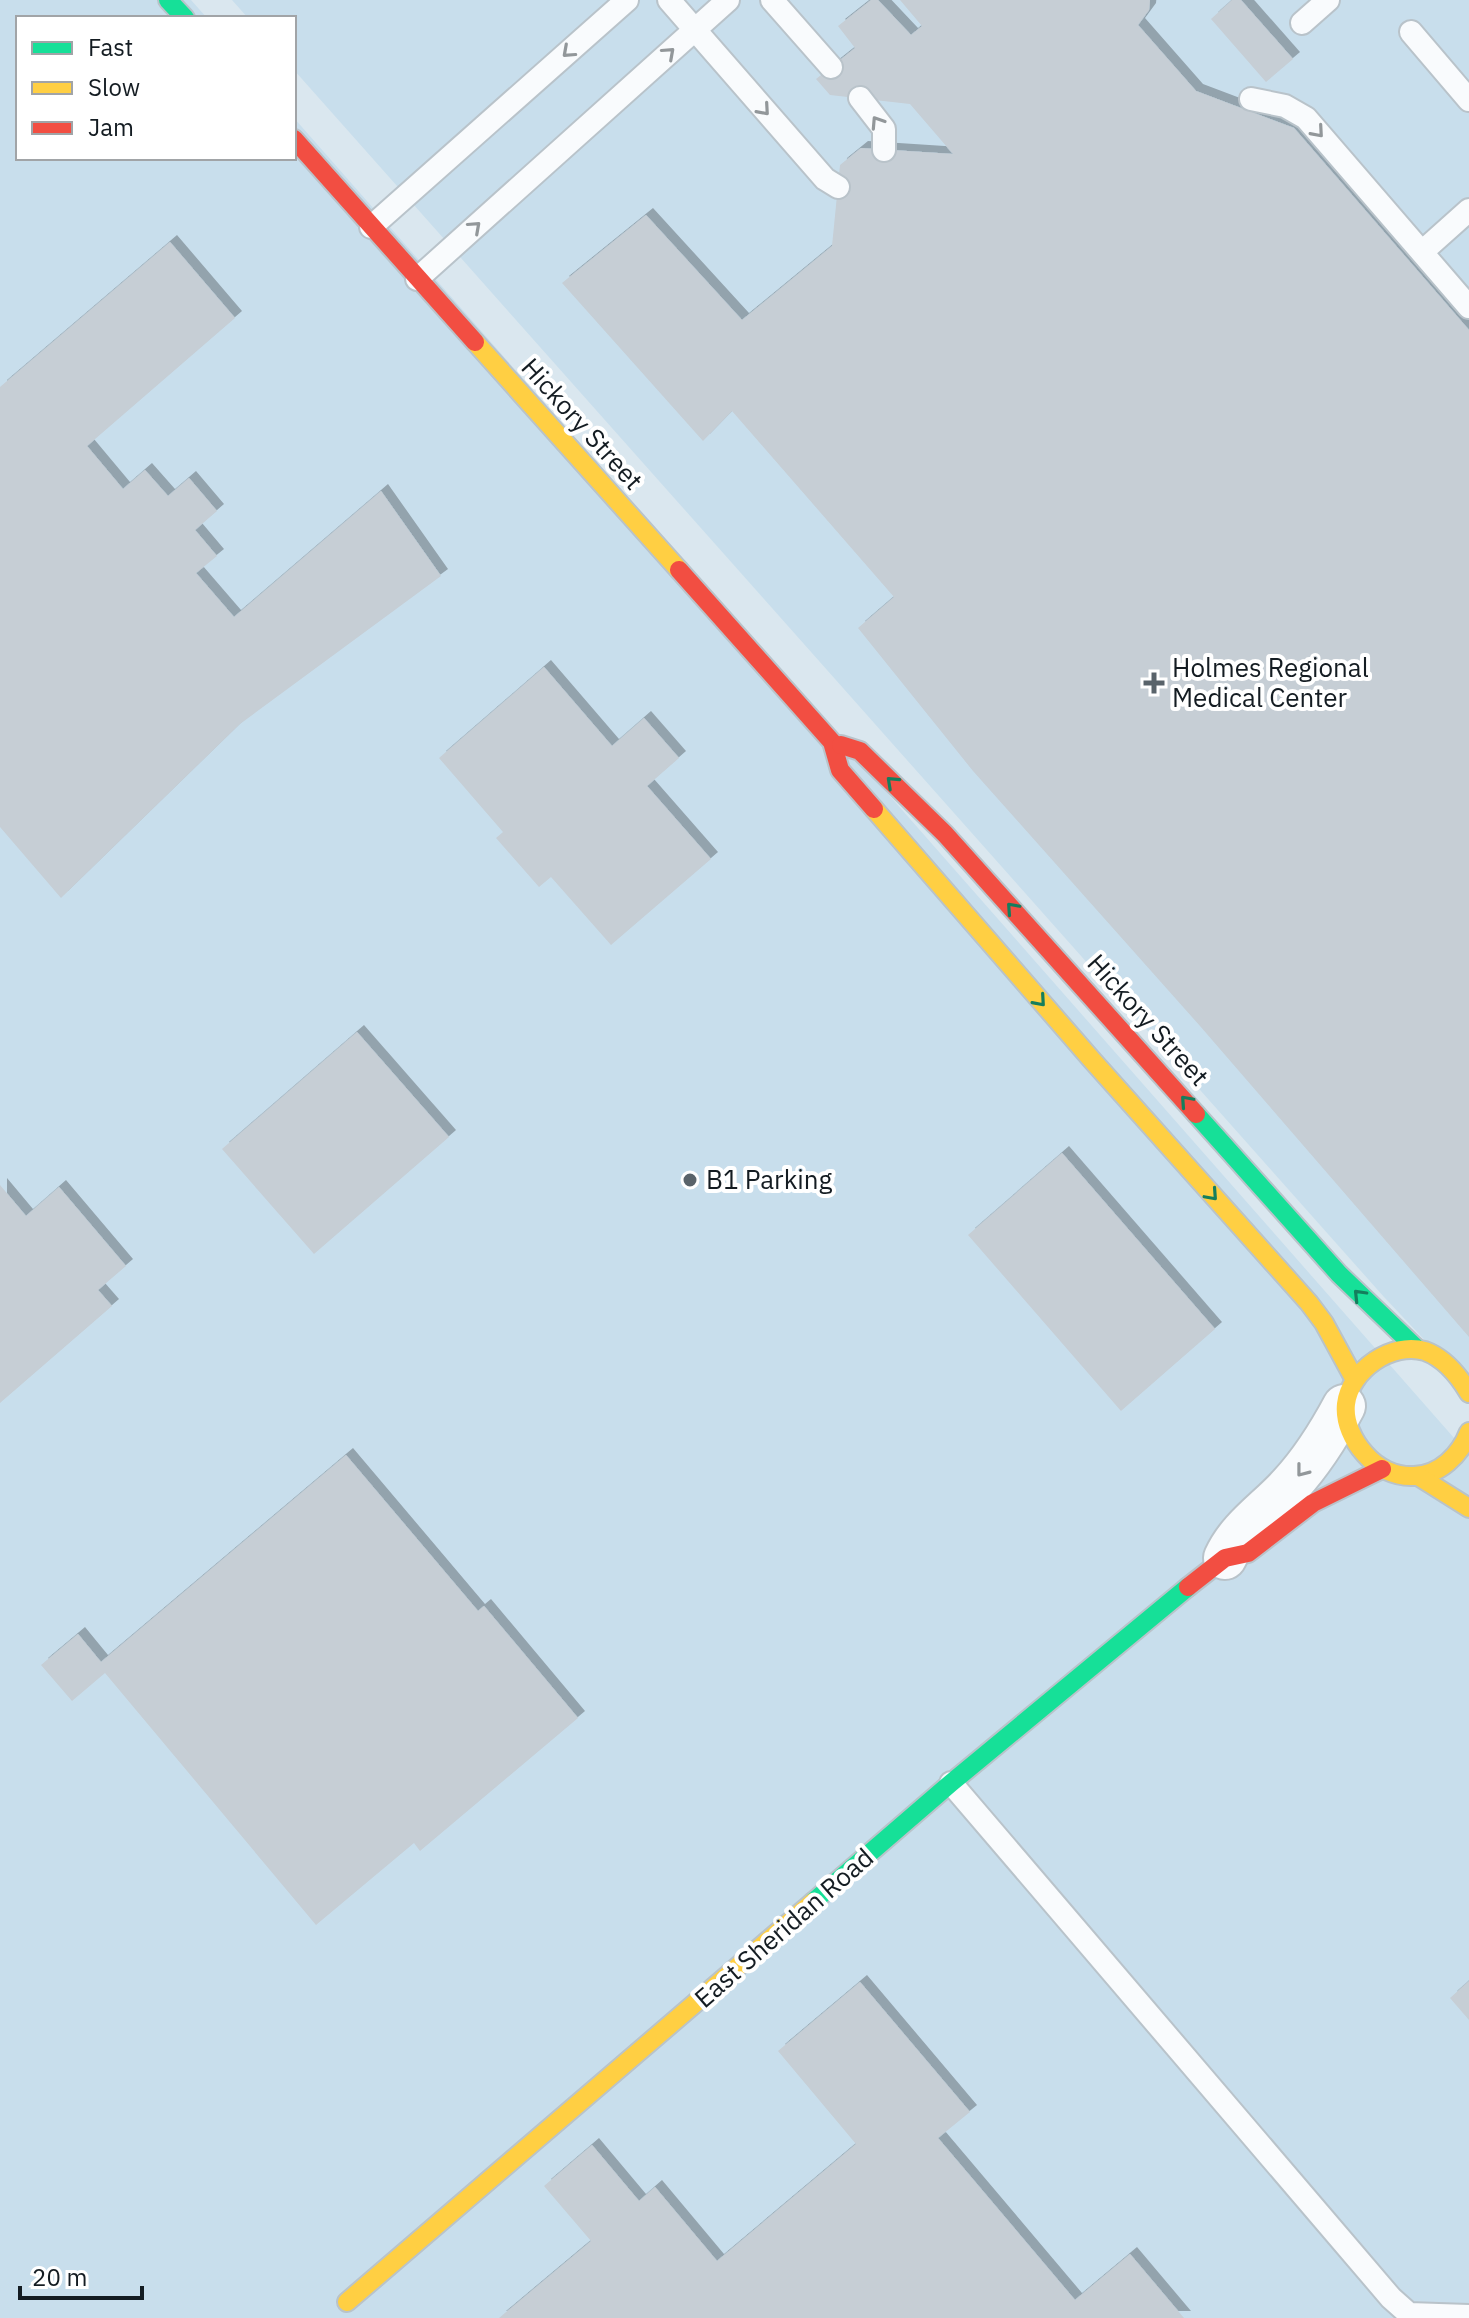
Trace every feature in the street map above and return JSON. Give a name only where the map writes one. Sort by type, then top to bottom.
[{"type":"street","points":[[168,0],[183,16]]},
{"type":"street","name":"Hickory Street","points":[[296,141],[832,742],[840,770],[1309,1303],[1324,1323],[1349,1393],[1349,1431],[1371,1462],[1382,1469]]},
{"type":"street","name":"Hickory Street","points":[[832,742],[860,751],[945,834],[1339,1274],[1416,1348],[1429,1353],[1449,1368],[1469,1393]]},
{"type":"street","points":[[1092,1060],[1124,1031]]},
{"type":"street","points":[[1349,1393],[1365,1368],[1384,1356],[1416,1348]]},
{"type":"street","name":"East Sheridan Road","points":[[347,2302],[951,1783],[1225,1558],[1234,1539],[1300,1473],[1326,1439],[1349,1393]]},
{"type":"street","points":[[1382,1469],[1404,1476],[1434,1472],[1455,1455],[1468,1437]]},
{"type":"street","name":"East Sheridan Road","points":[[1225,1558],[1248,1553],[1313,1503],[1382,1469]]},
{"type":"street","points":[[1418,1476],[1469,1508]]},
{"type":"lane","points":[[371,227],[627,0]]},
{"type":"lane","points":[[669,0],[825,179],[838,187]]},
{"type":"lane","points":[[417,279],[728,0]]},
{"type":"lane","points":[[772,0],[831,67]]},
{"type":"lane","points":[[1302,23],[1328,0]]},
{"type":"lane","points":[[1411,32],[1469,100]]},
{"type":"lane","points":[[860,98],[884,129],[884,150]]},
{"type":"lane","points":[[1251,99],[1285,106],[1306,118],[1469,307]]},
{"type":"lane","points":[[1422,252],[1469,210]]},
{"type":"lane","points":[[934,878],[933,852],[945,834]]},
{"type":"lane","points":[[951,1783],[1391,2298],[1409,2314],[1469,2316]]},
{"type":"shaded area","points":[[0,0],[191,0],[205,16],[16,16],[16,160],[296,160],[296,120],[1469,1455],[1469,2318],[0,2318]]},
{"type":"shaded area","name":"Holmes Regional Medical Center","points":[[232,0],[1469,0],[1469,1387],[1384,1297],[296,72],[296,16],[246,16]]},
{"type":"building","name":"Holmes Regional Medical Center","points":[[871,0],[878,0],[911,35],[922,26],[900,0],[1150,0],[1149,10],[1138,25],[1196,91],[1294,128],[1469,330],[1469,1337],[1200,1026],[973,771],[858,628],[894,597],[732,411],[703,441],[562,283],[646,215],[742,320],[832,246],[840,165],[861,148],[953,154],[910,104],[830,95],[816,79],[855,48],[838,26]]},
{"type":"building","points":[[1232,0],[1241,0],[1293,59],[1266,82],[1211,19]]},
{"type":"building","points":[[170,242],[235,318],[87,446],[123,489],[145,470],[168,496],[189,478],[217,511],[195,530],[217,556],[196,573],[234,617],[381,491],[441,576],[240,724],[61,898],[0,827],[0,387]]},
{"type":"building","points":[[544,667],[612,746],[644,718],[679,758],[647,786],[711,859],[611,945],[551,877],[539,887],[496,838],[503,832],[439,758]]},
{"type":"building","points":[[357,1032],[449,1137],[314,1254],[222,1149]]},
{"type":"building","points":[[1062,1153],[1215,1329],[1121,1411],[968,1235]]},
{"type":"building","points":[[0,1185],[26,1216],[59,1187],[126,1266],[98,1290],[112,1306],[0,1403]]},
{"type":"building","points":[[346,1455],[478,1611],[484,1606],[578,1718],[420,1851],[414,1843],[316,1925],[105,1673],[72,1701],[41,1665],[78,1634],[101,1662]]},
{"type":"building","points":[[1469,1981],[1469,2020],[1450,1998]]},
{"type":"building","points":[[860,1982],[970,2112],[938,2138],[1075,2300],[1130,2254],[1184,2318],[499,2318],[591,2241],[544,2186],[592,2145],[639,2201],[655,2187],[717,2261],[856,2144],[778,2051]]},
{"type":"traffic: fast","points":[[168,0],[183,16]]},
{"type":"traffic: fast","points":[[1196,1114],[1339,1274],[1416,1348]]},
{"type":"traffic: fast","points":[[813,1902],[1188,1587]]},
{"type":"traffic: slow","points":[[475,342],[679,570]]},
{"type":"traffic: slow","points":[[874,809],[1309,1303],[1324,1323],[1355,1380]]},
{"type":"traffic: slow","points":[[1469,1393],[1456,1374],[1438,1358],[1425,1351],[1399,1350],[1387,1354],[1364,1370],[1355,1380],[1346,1404],[1350,1431],[1365,1454],[1381,1467],[1400,1475],[1423,1475],[1440,1468],[1454,1456],[1469,1432]]},
{"type":"traffic: slow","points":[[1418,1476],[1469,1508]]},
{"type":"traffic: slow","points":[[347,2302],[813,1902]]},
{"type":"traffic: jam","points":[[296,141],[475,342]]},
{"type":"traffic: jam","points":[[679,570],[832,742],[840,770],[874,809]]},
{"type":"traffic: jam","points":[[841,745],[860,751],[945,834],[1196,1114]]},
{"type":"traffic: jam","points":[[1188,1587],[1225,1558],[1248,1553],[1313,1503],[1382,1469]]},
{"type":"place","name":"Holmes Regional Medical Center","points":[[1154,683]]},
{"type":"place","name":"B1 Parking","points":[[690,1180]]}]
